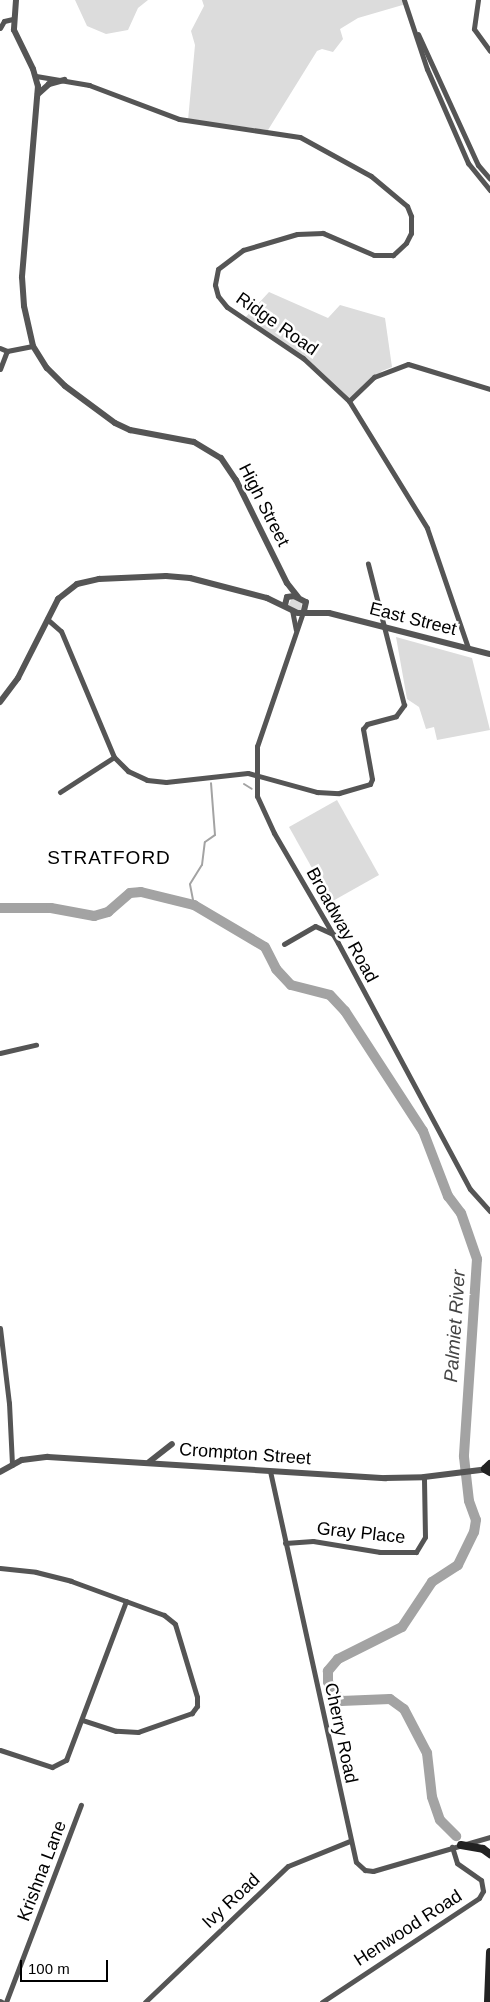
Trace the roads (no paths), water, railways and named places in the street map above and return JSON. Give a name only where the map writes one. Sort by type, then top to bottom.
[{"type":"main road","points":[[461,1845],[490,1854]]},
{"type":"main road","points":[[488,2002],[490,1952]]},
{"type":"street","points":[[16,0],[13,19],[16,36],[36,76]]},
{"type":"street","points":[[404,0],[427,69],[468,163],[490,190]]},
{"type":"street","points":[[478,0],[474,29],[490,51]]},
{"type":"street","points":[[0,28],[4,21],[13,19]]},
{"type":"street","points":[[414,27],[478,165],[490,179]]},
{"type":"street","name":"Ridge Road","points":[[36,76],[89,85],[179,119],[300,137],[364,172],[399,198],[409,211],[412,228],[406,243],[393,255],[374,255],[329,234],[307,233],[243,250],[222,264],[216,274],[216,292],[227,307],[309,363],[349,401],[427,528],[468,648]]},
{"type":"street","name":"High Street","points":[[36,76],[38,94],[22,277],[24,306],[33,346],[47,368],[65,386],[115,423],[130,430],[194,442],[221,458],[236,480],[286,583],[298,597]]},
{"type":"street","points":[[38,94],[49,84],[64,80]]},
{"type":"street","points":[[0,348],[7,351],[33,346]]},
{"type":"street","points":[[0,370],[7,351]]},
{"type":"street","points":[[349,401],[374,376],[408,364],[490,389]]},
{"type":"street","points":[[47,618],[61,631],[114,757],[128,771],[162,782],[238,773],[255,775],[324,792],[366,787],[372,779],[363,728],[367,724],[396,716],[404,700],[368,564]]},
{"type":"street","points":[[0,702],[22,672],[47,618],[67,591],[77,584],[100,579],[166,576],[190,578],[268,598],[292,610]]},
{"type":"street","name":"High Street","points":[[286,583],[288,597]]},
{"type":"street","points":[[285,605],[288,597]]},
{"type":"street","points":[[268,598],[298,597]]},
{"type":"street","name":"East Street","points":[[298,597],[329,613]]},
{"type":"street","points":[[304,612],[306,602]]},
{"type":"street","name":"East Street","points":[[292,610],[329,613],[490,654]]},
{"type":"street","name":"Broadway Road","points":[[292,610],[296,633]]},
{"type":"street","name":"Broadway Road","points":[[304,612],[260,736],[255,775],[257,796],[274,833],[332,934],[470,1189],[490,1211]]},
{"type":"street","points":[[60,792],[114,757]]},
{"type":"street","points":[[284,944],[315,926],[332,934]]},
{"type":"street","points":[[0,1053],[36,1045]]},
{"type":"street","points":[[0,1328],[9,1403],[12,1465]]},
{"type":"street","points":[[148,1463],[172,1444]]},
{"type":"street","name":"Crompton Street","points":[[0,1472],[12,1465],[48,1457],[270,1471],[424,1477],[489,1468]]},
{"type":"street","name":"Cherry Road","points":[[270,1471],[356,1862],[368,1871],[490,1837]]},
{"type":"street","name":"Gray Place","points":[[285,1543],[313,1541],[380,1552],[416,1552],[426,1537],[424,1477]]},
{"type":"street","points":[[0,1568],[52,1576],[164,1615],[175,1624],[197,1706],[187,1716],[138,1732],[116,1731],[83,1720]]},
{"type":"street","points":[[0,1750],[39,1764],[58,1766],[70,1754],[126,1601]]},
{"type":"street","name":"Krishna Lane","points":[[3,2002],[81,1805]]},
{"type":"street","name":"Ivy Road","points":[[145,2002],[288,1866],[350,1841]]},
{"type":"street","name":"Henwood Road","points":[[322,2002],[479,1898],[483,1891],[481,1880],[457,1863],[452,1847]]},
{"type":"waterway","points":[[194,905],[190,884],[202,865],[205,842],[215,835],[211,783]]},
{"type":"waterway","points":[[244,784],[252,789]]},
{"type":"waterway","name":"Palmiet River","points":[[0,908],[51,908],[94,916],[108,912],[130,893],[141,892],[194,905],[265,947],[276,969],[291,985],[330,995],[345,1011],[423,1131],[448,1196],[461,1213],[477,1259],[464,1457],[469,1501],[476,1520],[474,1532],[458,1565],[432,1582],[402,1627],[338,1659],[328,1671],[328,1682],[341,1701],[390,1699],[404,1709],[427,1753],[432,1797],[440,1820],[456,1836]]},
{"type":"district","name":"STRATFORD","points":[[109,858]]}]
